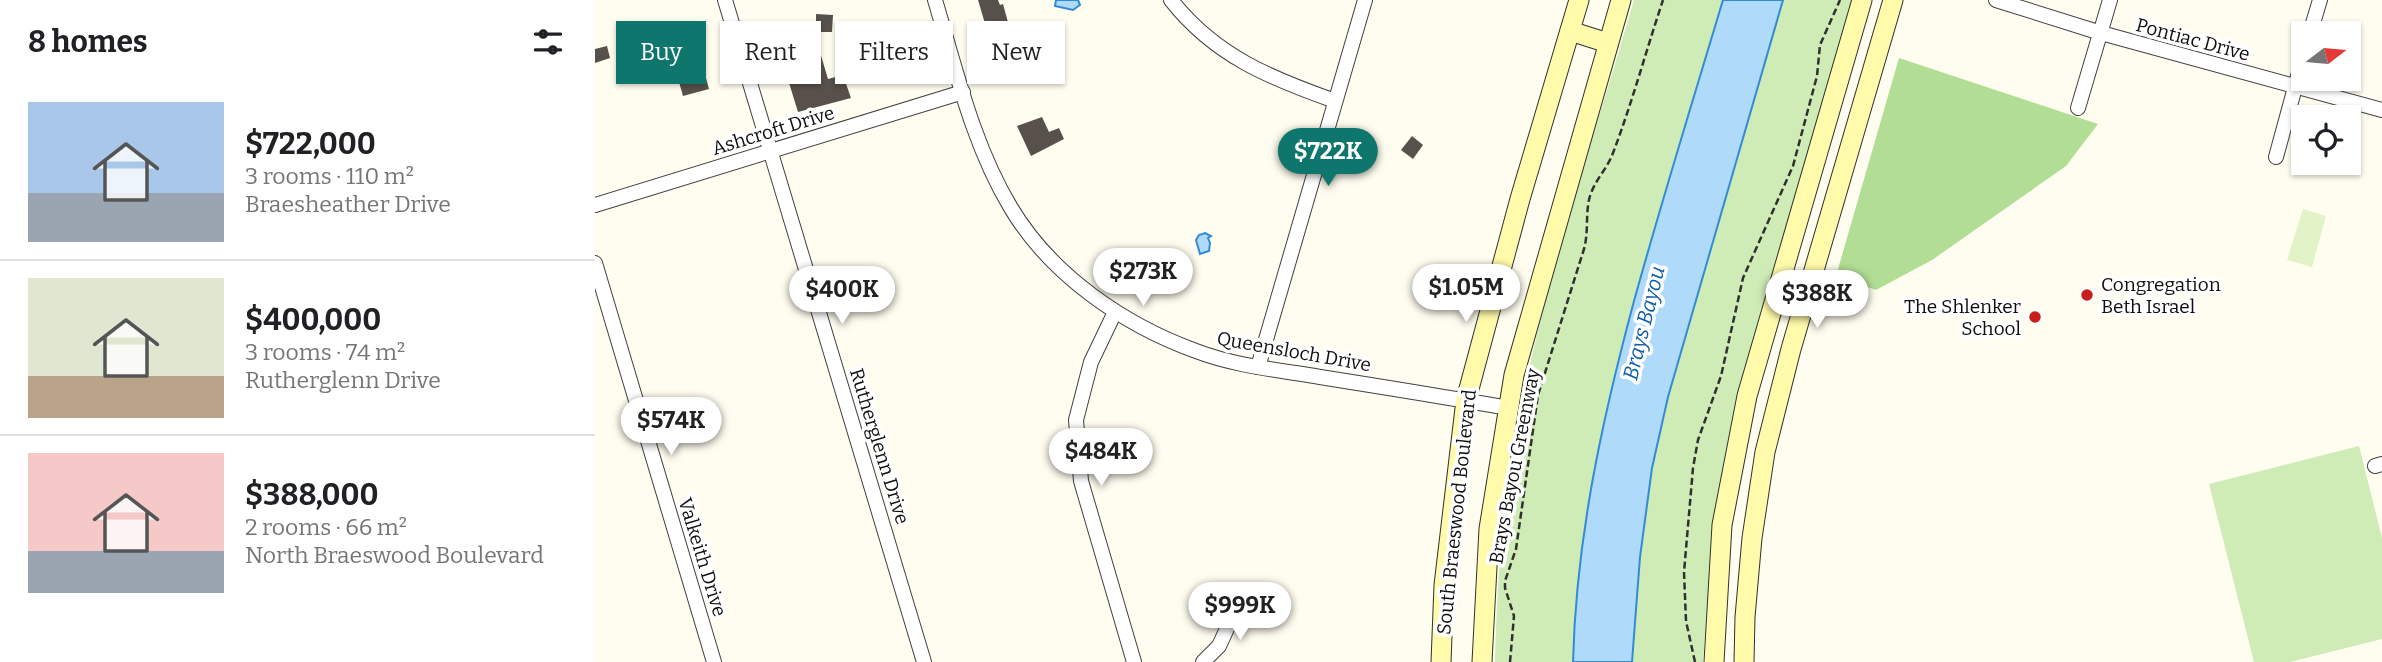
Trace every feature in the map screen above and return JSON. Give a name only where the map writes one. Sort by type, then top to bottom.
[{"type":"main road","name":"South Braeswood Boulevard","points":[[1441,662],[1444,584],[1466,400],[1520,199],[1579,0]]},
{"type":"main road","name":"South Braeswood Boulevard","points":[[1482,662],[1489,529],[1514,375],[1621,0]]},
{"type":"main road","points":[[1714,662],[1722,525],[1747,396],[1862,0]]},
{"type":"main road","points":[[1744,662],[1752,538],[1763,464],[1790,349],[1893,0]]},
{"type":"main road","points":[[1570,31],[1608,43]]},
{"type":"main road","points":[[1776,292],[1805,301]]},
{"type":"street","name":"Rutherglenn Drive","points":[[725,0],[924,662]]},
{"type":"street","name":"Queensloch Drive","points":[[935,0],[987,163],[1012,210],[1044,252],[1076,282],[1115,312],[1164,339],[1199,353],[1258,367],[1508,408]]},
{"type":"street","points":[[1171,0],[1202,33],[1256,71],[1335,101]]},
{"type":"street","points":[[1258,367],[1365,0]]},
{"type":"street","name":"Pontiac Drive","points":[[1996,0],[2101,33],[2291,86]]},
{"type":"street","points":[[2078,108],[2111,0]]},
{"type":"street","points":[[2314,21],[2320,0]]},
{"type":"street","points":[[2276,157],[2294,91]]},
{"type":"street","name":"Pontiac Drive","points":[[2310,91],[2382,110]]},
{"type":"street","name":"Ashcroft Drive","points":[[595,205],[963,92]]},
{"type":"street","name":"Valkeith Drive","points":[[595,262],[715,662]]},
{"type":"street","points":[[1115,312],[1091,362],[1076,421],[1081,481],[1134,662]]},
{"type":"street","points":[[1203,662],[1219,646],[1241,598]]},
{"type":"path","name":"Brays Bayou Greenway","points":[[1510,662],[1514,615],[1505,581],[1516,549],[1538,395],[1584,249],[1588,233],[1587,210],[1590,197],[1595,183],[1612,156],[1663,0]]},
{"type":"path","points":[[1695,662],[1686,621],[1684,572],[1698,440],[1721,376],[1742,278],[1794,166],[1817,76],[1820,45],[1840,0]]},
{"type":"green space","points":[[1634,0],[1855,0],[1712,544],[1703,662],[1495,662],[1504,517],[1520,409],[1551,279]]},
{"type":"green space","points":[[1899,58],[2098,124],[2066,166],[1932,260],[1876,290],[1836,276]]},
{"type":"green space","points":[[2303,209],[2326,216],[2312,267],[2287,260]]},
{"type":"green space","points":[[2359,446],[2382,538],[2382,639],[2290,662],[2254,662],[2209,484]]},
{"type":"water","points":[[1056,0],[1078,0],[1080,5],[1073,10],[1055,6]]},
{"type":"water","name":"Brays Bayou","points":[[1723,0],[1783,0],[1668,397],[1652,468],[1640,557],[1632,662],[1573,662],[1585,525],[1611,390],[1645,263]]},
{"type":"water","points":[[1205,233],[1211,236],[1208,238],[1209,251],[1200,254],[1196,240],[1199,235]]},
{"type":"building","points":[[978,0],[998,0],[1000,5],[1003,4],[1008,21],[984,21]]},
{"type":"building","points":[[816,14],[833,15],[832,32],[821,32],[821,21],[816,21]]},
{"type":"building","points":[[607,46],[610,58],[595,63],[595,49]]},
{"type":"building","points":[[821,56],[828,79],[835,77],[835,84],[846,84],[851,98],[798,112],[789,84],[821,84]]},
{"type":"building","points":[[706,78],[709,89],[683,96],[680,84],[706,84]]},
{"type":"building","points":[[1042,117],[1049,132],[1059,128],[1064,139],[1031,156],[1017,126]]},
{"type":"building","points":[[1412,136],[1423,145],[1413,159],[1401,150]]},
{"type":"place","name":"Congregation Beth Israel","points":[[2087,295]]},
{"type":"place","name":"The Shlenker School","points":[[2035,317]]}]
